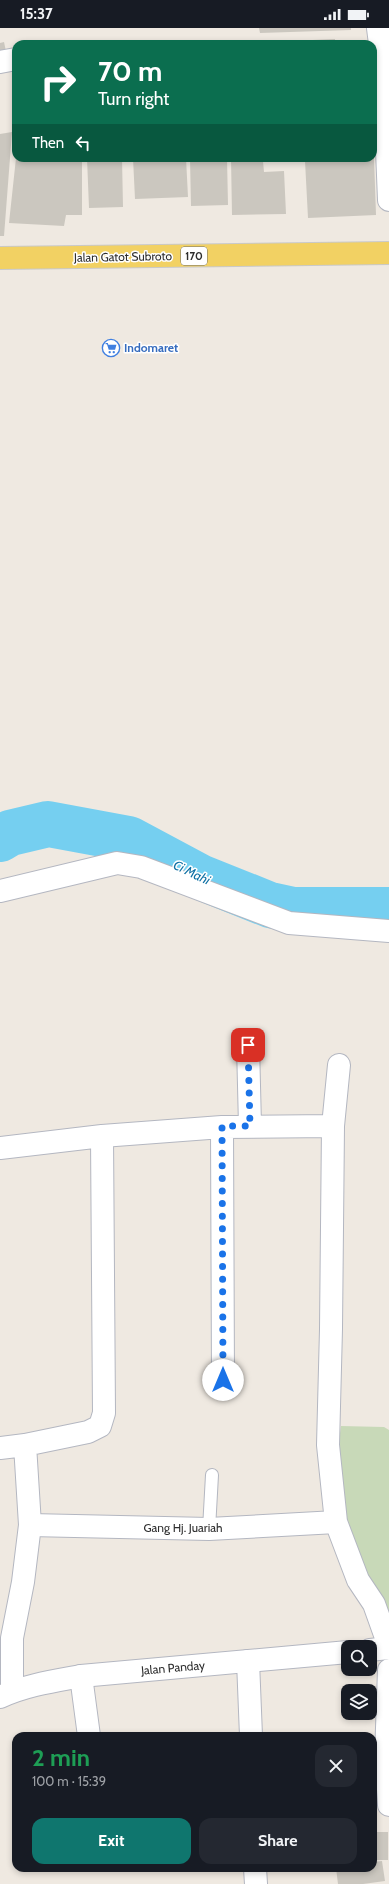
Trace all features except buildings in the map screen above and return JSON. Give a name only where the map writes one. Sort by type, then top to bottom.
[{"type":"main road","name":"Jalan Gatot Subroto","points":[[0,258],[389,253]]},
{"type":"street","points":[[378,28],[384,75],[389,200]]},
{"type":"street","points":[[0,62],[12,60]]},
{"type":"street","points":[[0,891],[117,863],[129,864],[141,866],[289,923],[389,931]]},
{"type":"street","points":[[248,1045],[250,1126]]},
{"type":"street","points":[[339,1065],[333,1126],[332,1329],[328,1445],[336,1522],[358,1580],[374,1604],[389,1647],[377,1649]]},
{"type":"street","points":[[0,1148],[102,1136],[222,1126],[333,1126]]},
{"type":"street","points":[[222,1126],[223,1380]]},
{"type":"street","points":[[0,1448],[26,1445],[88,1432],[100,1426],[104,1413],[102,1136]]},
{"type":"street","points":[[6,1694],[12,1638],[23,1582],[30,1524],[26,1445]]},
{"type":"street","name":"Gang Hj. Juariah","points":[[30,1524],[209,1529],[336,1522]]},
{"type":"street","name":"Jalan Panday","points":[[6,1694],[39,1684],[81,1676],[341,1653]]},
{"type":"street","points":[[248,1661],[251,1732]]},
{"type":"street","points":[[389,1670],[386,1757],[389,1805]]},
{"type":"street","points":[[81,1676],[88,1732]]},
{"type":"street","points":[[255,1872],[256,1884]]},
{"type":"lane","points":[[209,1529],[212,1475]]},
{"type":"green space","points":[[341,1426],[384,1427],[389,1430],[389,1633],[340,1522],[338,1447]]},
{"type":"waterway","name":"Ci Mahi","points":[[0,839],[10,833],[48,824],[129,839],[200,877],[270,905],[293,910],[389,910]]},
{"type":"place","name":"Indomaret","points":[[111,348]]},
{"type":"route","points":[[223,1380],[222,1126],[250,1126],[248,1045]]}]
